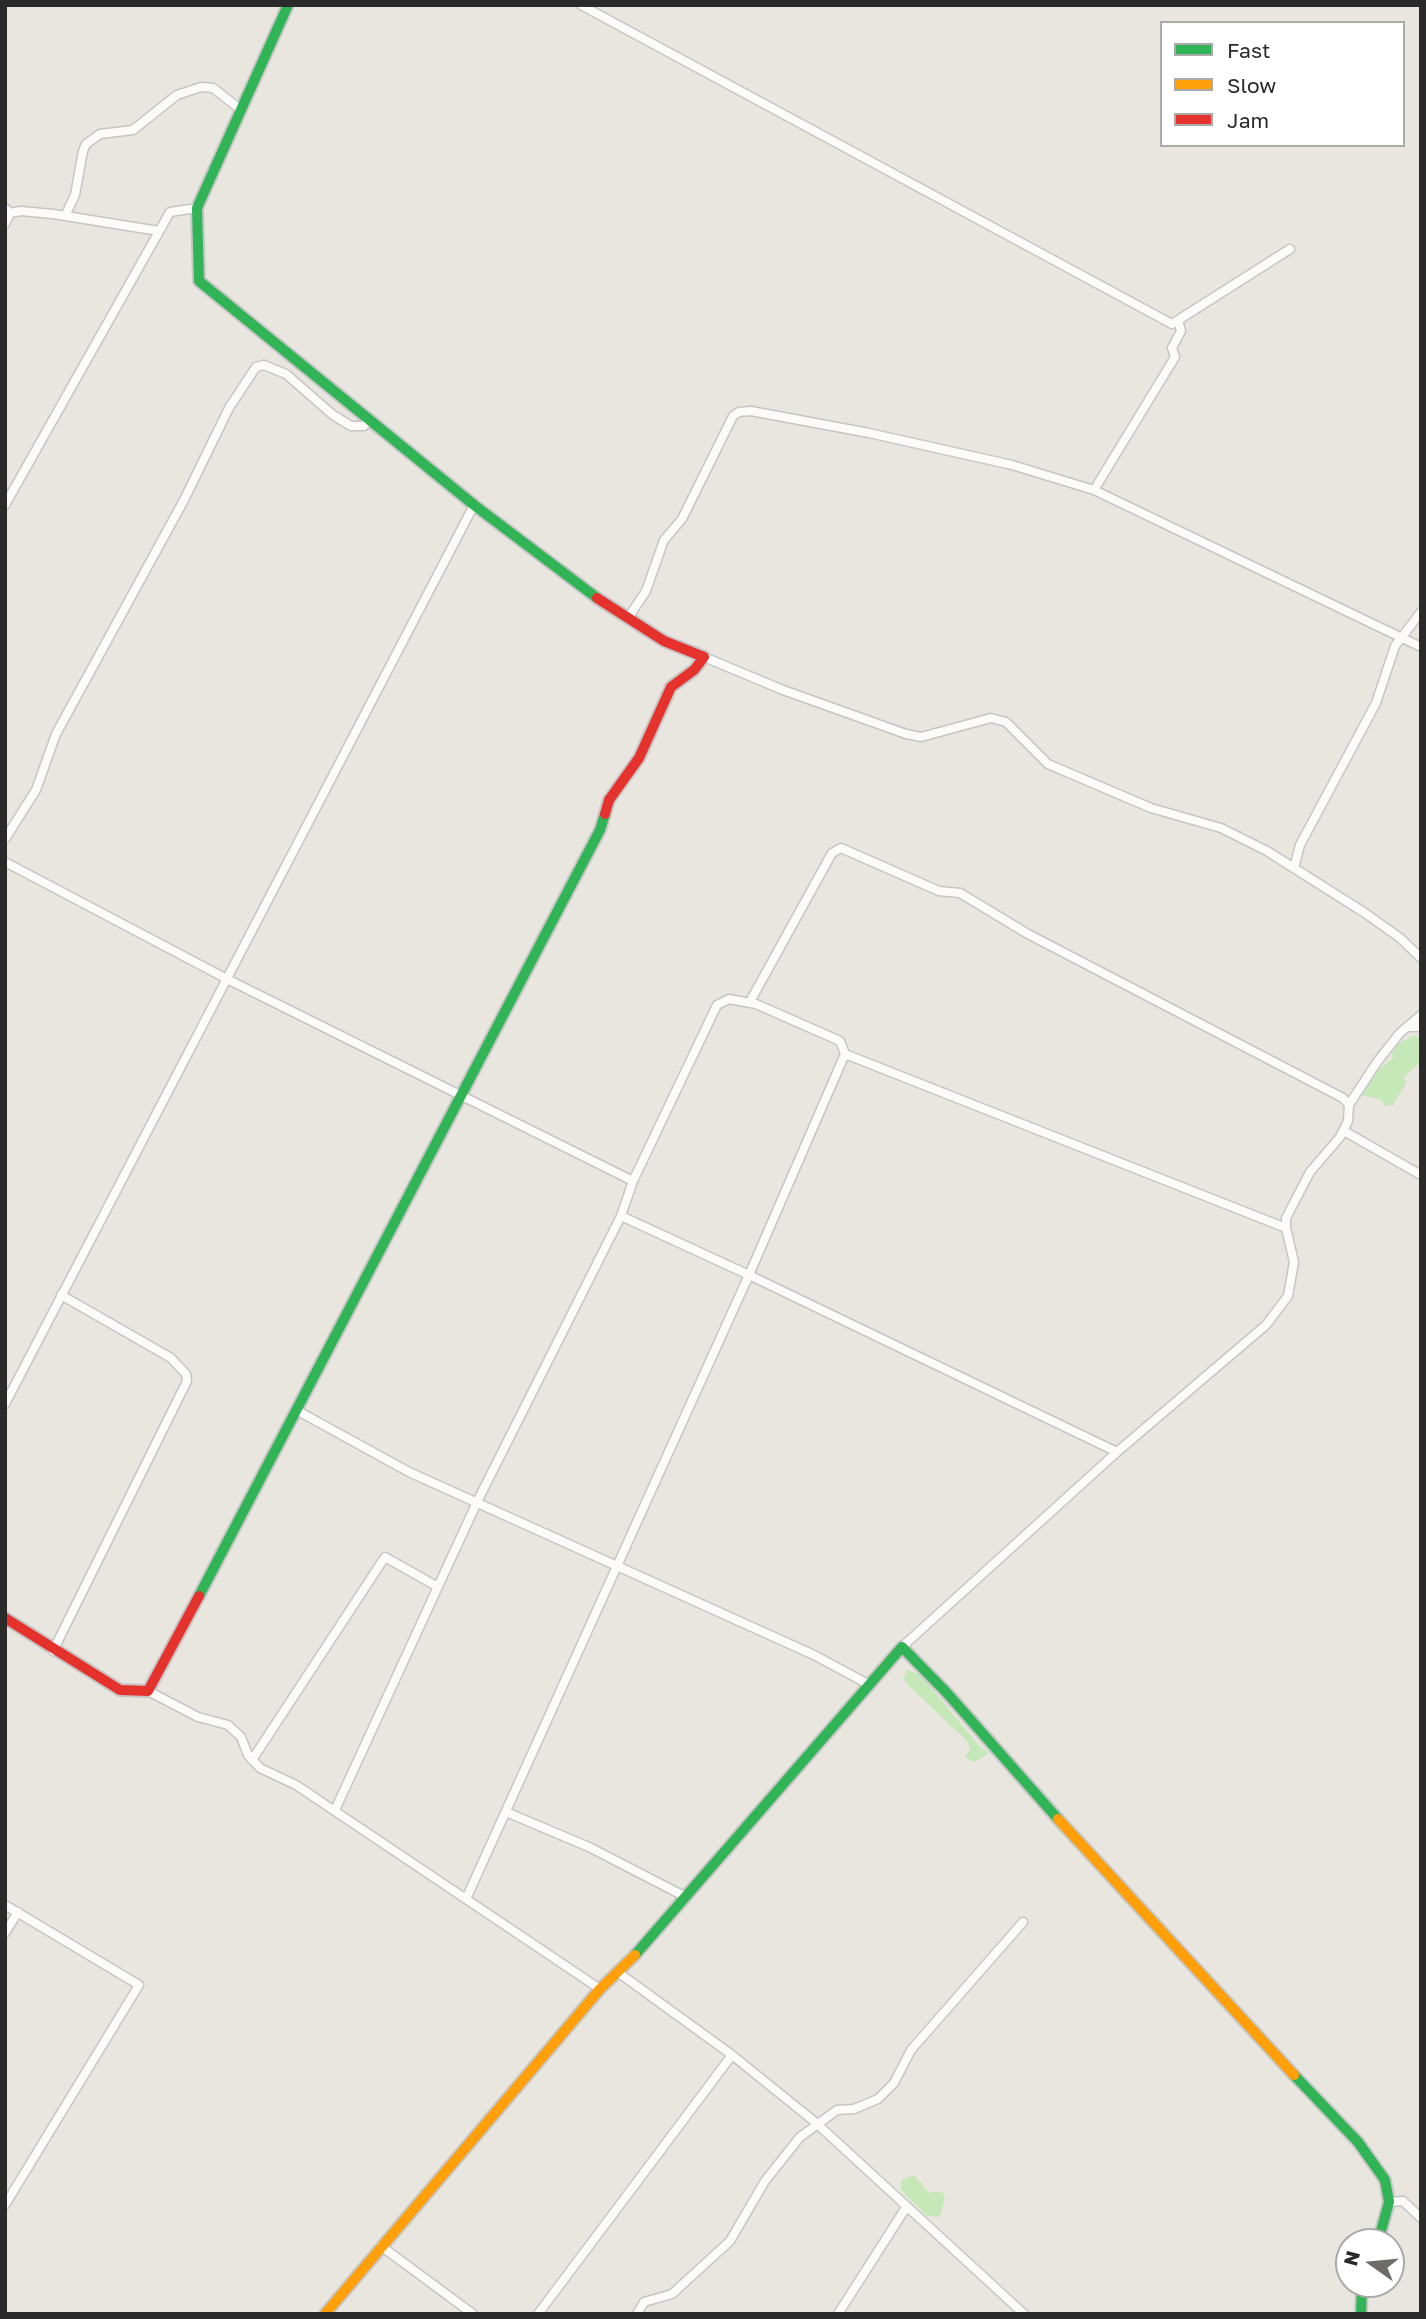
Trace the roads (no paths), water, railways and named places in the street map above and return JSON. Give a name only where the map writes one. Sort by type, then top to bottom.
[{"type":"street","points":[[288,5],[197,208],[199,281],[474,505],[608,607],[664,641],[783,690],[921,737],[991,718],[1006,722],[1048,764],[1150,808],[1221,828],[1294,868],[1365,913],[1421,958]]},
{"type":"street","points":[[581,5],[1172,324],[1290,249]]},
{"type":"street","points":[[65,216],[75,195],[83,151],[86,144],[100,134],[133,131],[177,95],[201,87],[213,88],[240,109]]},
{"type":"street","points":[[5,505],[170,212],[197,208]]},
{"type":"street","points":[[5,224],[8,211],[22,211],[159,232]]},
{"type":"street","points":[[1094,491],[1175,357],[1172,348],[1181,331],[1178,320]]},
{"type":"street","points":[[5,839],[36,790],[56,734],[184,500],[229,408],[256,367],[264,365],[286,374],[333,415],[351,426],[364,426],[369,419]]},
{"type":"street","points":[[628,618],[646,590],[664,540],[682,519],[733,416],[739,412],[751,411],[869,433],[1012,465],[1094,491],[1421,647]]},
{"type":"street","points":[[5,1404],[474,505]]},
{"type":"street","points":[[1294,868],[1300,845],[1376,703],[1400,637],[1421,612]]},
{"type":"street","points":[[148,1691],[298,1411],[600,830],[609,800],[639,758],[671,687],[694,670],[704,657]]},
{"type":"street","points":[[752,998],[832,853],[841,848],[939,891],[960,893],[1083,964],[1332,1091],[1349,1105]]},
{"type":"street","points":[[5,862],[227,979],[632,1181]]},
{"type":"street","points":[[335,1810],[478,1500],[621,1216],[632,1181],[718,1005],[729,999],[756,1004],[840,1041],[845,1054],[749,1275],[466,1899]]},
{"type":"street","points":[[325,2314],[600,1989],[619,1973],[902,1647],[1117,1452],[1266,1325],[1288,1297],[1294,1262],[1286,1217],[1310,1172],[1344,1131],[1350,1114],[1349,1105],[1377,1062],[1421,1015]]},
{"type":"street","points":[[1407,1027],[1421,1027]]},
{"type":"street","points":[[845,1054],[1286,1228]]},
{"type":"street","points":[[1344,1131],[1421,1175]]},
{"type":"street","points":[[621,1216],[1117,1452]]},
{"type":"street","points":[[53,1651],[187,1381],[186,1374],[171,1358],[61,1295]]},
{"type":"street","points":[[298,1411],[410,1472],[478,1500],[814,1655],[868,1684]]},
{"type":"street","points":[[252,1760],[385,1557],[438,1587]]},
{"type":"street","points":[[5,1618],[53,1651],[120,1690],[148,1691],[198,1717],[228,1725],[241,1737],[252,1760],[260,1768],[286,1779],[335,1810],[600,1989]]},
{"type":"street","points":[[902,1647],[947,1693],[996,1752],[1242,2022],[1358,2142],[1385,2180],[1389,2203],[1382,2228]]},
{"type":"street","points":[[506,1812],[589,1847],[684,1896]]},
{"type":"street","points":[[5,1905],[139,1985],[5,2206]]},
{"type":"street","points":[[5,1933],[18,1912]]},
{"type":"street","points":[[637,2314],[644,2302],[672,2294],[730,2241],[771,2173],[800,2137],[837,2110],[853,2109],[878,2099],[894,2083],[911,2050],[1023,1922]]},
{"type":"street","points":[[619,1973],[732,2054],[817,2124],[1024,2314]]},
{"type":"street","points":[[538,2314],[732,2054]]},
{"type":"street","points":[[1389,2203],[1403,2201],[1421,2218]]},
{"type":"street","points":[[838,2314],[907,2206]]},
{"type":"street","points":[[381,2246],[473,2314]]}]
